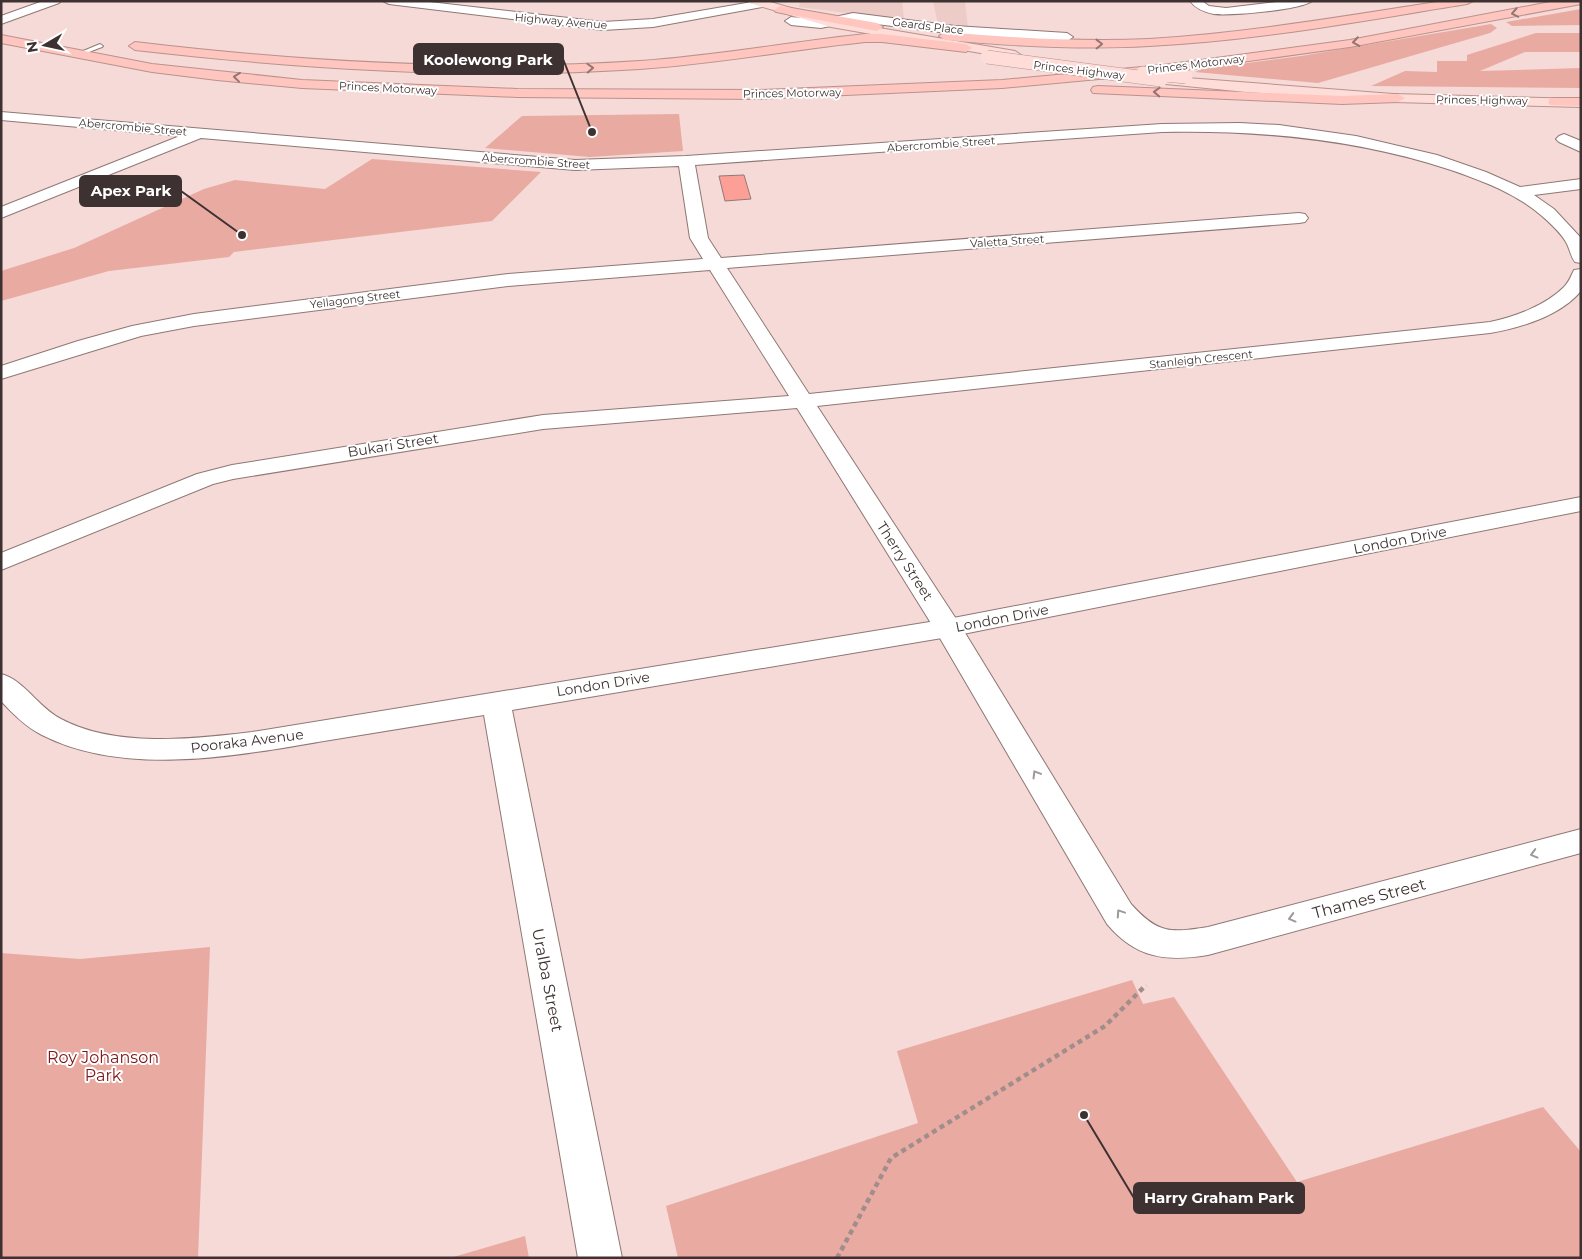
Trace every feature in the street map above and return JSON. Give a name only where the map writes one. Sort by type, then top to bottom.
[{"type":"highway","points":[[836,22],[962,38],[1034,43],[1105,44],[1254,32],[1467,1]]},
{"type":"highway","name":"Princes Motorway","points":[[1,39],[173,71],[286,82],[448,91],[612,96],[868,92],[1090,76],[1239,60],[1376,39],[1581,1]]},
{"type":"highway","name":"Princes Motorway","points":[[1135,56],[1280,37],[1481,4]]},
{"type":"highway","points":[[2,24],[51,35]]},
{"type":"highway","name":"Princes Motorway","points":[[2,24],[112,45],[212,60],[360,72],[506,78],[637,79]]},
{"type":"highway","points":[[690,60],[802,44],[819,38],[818,28]]},
{"type":"highway","points":[[78,39],[112,45],[243,58],[452,69],[572,68],[690,60],[865,38],[882,38],[966,48]]},
{"type":"highway","points":[[977,69],[1099,59]]},
{"type":"highway","points":[[286,82],[290,85],[426,95],[604,101],[823,100],[1076,90],[1342,100],[1398,98]]},
{"type":"main road","name":"Princes Highway","points":[[733,1],[966,48],[1186,77],[1391,91],[1581,92]]},
{"type":"main road","name":"Princes Highway","points":[[754,4],[791,21],[865,38],[987,57],[1161,80],[1256,89],[1398,98],[1581,102]]},
{"type":"street","points":[[2,24],[55,1]]},
{"type":"street","name":"Highway Avenue","points":[[389,1],[603,26],[653,23],[754,4]]},
{"type":"street","points":[[1196,1],[1204,8],[1216,11],[1239,10],[1306,1]]},
{"type":"street","name":"Geards Place","points":[[791,21],[812,24],[836,22],[854,17],[954,30],[1067,37]]},
{"type":"street","name":"Abercrombie Street","points":[[1,116],[575,165],[686,161],[1102,132],[1188,127],[1230,127],[1316,134],[1412,152],[1485,177],[1519,192]]},
{"type":"street","points":[[1,213],[200,133]]},
{"type":"street","points":[[1564,140],[1581,147]]},
{"type":"street","name":"Therry Street","points":[[686,161],[699,238],[948,628],[1120,914],[1139,935],[1157,943]]},
{"type":"street","points":[[1519,192],[1581,184]]},
{"type":"street","points":[[1519,192],[1548,212],[1570,234],[1580,252],[1581,258]]},
{"type":"street","name":"Valetta Street","points":[[715,263],[1299,218]]},
{"type":"street","name":"Yellagong Street","points":[[1,373],[85,345],[139,330],[250,312],[508,280],[715,263]]},
{"type":"street","name":"Stanleigh Crescent","points":[[802,401],[1452,332],[1502,325],[1548,308],[1568,294],[1581,274]]},
{"type":"street","name":"Bukari Street","points":[[1,562],[205,479],[232,472],[500,428],[802,401]]},
{"type":"street","name":"London Drive","points":[[421,714],[948,628],[1581,504]]},
{"type":"street","name":"Pooraka Avenue","points":[[1,683],[25,709],[44,724],[109,746],[196,749],[243,744],[421,714]]},
{"type":"street","name":"Uralba Street","points":[[496,702],[600,1258]]},
{"type":"street","name":"Thames Street","points":[[1157,943],[1175,946],[1208,941],[1581,842]]},
{"type":"lane","points":[[80,54],[112,45]]},
{"type":"path","points":[[837,1258],[891,1158],[1105,1026],[1146,985]]},
{"type":"shaded area","points":[[800,1],[902,1],[904,20],[799,7]]},
{"type":"shaded area","points":[[933,1],[965,1],[968,28],[938,25]]},
{"type":"green space","points":[[1581,9],[1581,25],[1512,26],[1506,22]]},
{"type":"green space","points":[[1491,24],[1497,28],[1490,33],[1318,83],[1195,72],[1202,69],[1301,56]]},
{"type":"green space","points":[[1536,33],[1581,33],[1581,52],[1525,52],[1480,71],[1581,68],[1581,88],[1371,86],[1405,71],[1437,72],[1437,61],[1467,61],[1467,55]]},
{"type":"green space","points":[[679,114],[683,151],[590,157],[485,148],[522,116]]},
{"type":"green space","points":[[372,159],[541,172],[492,221],[234,252],[229,257],[109,271],[1,301],[1,271],[74,248],[204,189],[235,180],[325,189]]},
{"type":"green space","name":"Roy Johanson Park","points":[[210,947],[198,1258],[1,1258],[1,953],[80,959]]},
{"type":"green space","points":[[1132,980],[1143,1004],[1174,997],[1297,1182],[1543,1107],[1581,1152],[1581,1258],[678,1258],[666,1206],[918,1123],[897,1051]]},
{"type":"green space","points":[[525,1236],[529,1258],[450,1258]]},
{"type":"building","points":[[744,175],[751,199],[725,201],[719,176]]},
{"type":"place","name":"Koolewong Park","points":[[592,132]]},
{"type":"place","name":"Apex Park","points":[[242,235]]},
{"type":"place","name":"Harry Graham Park","points":[[1084,1115]]}]
